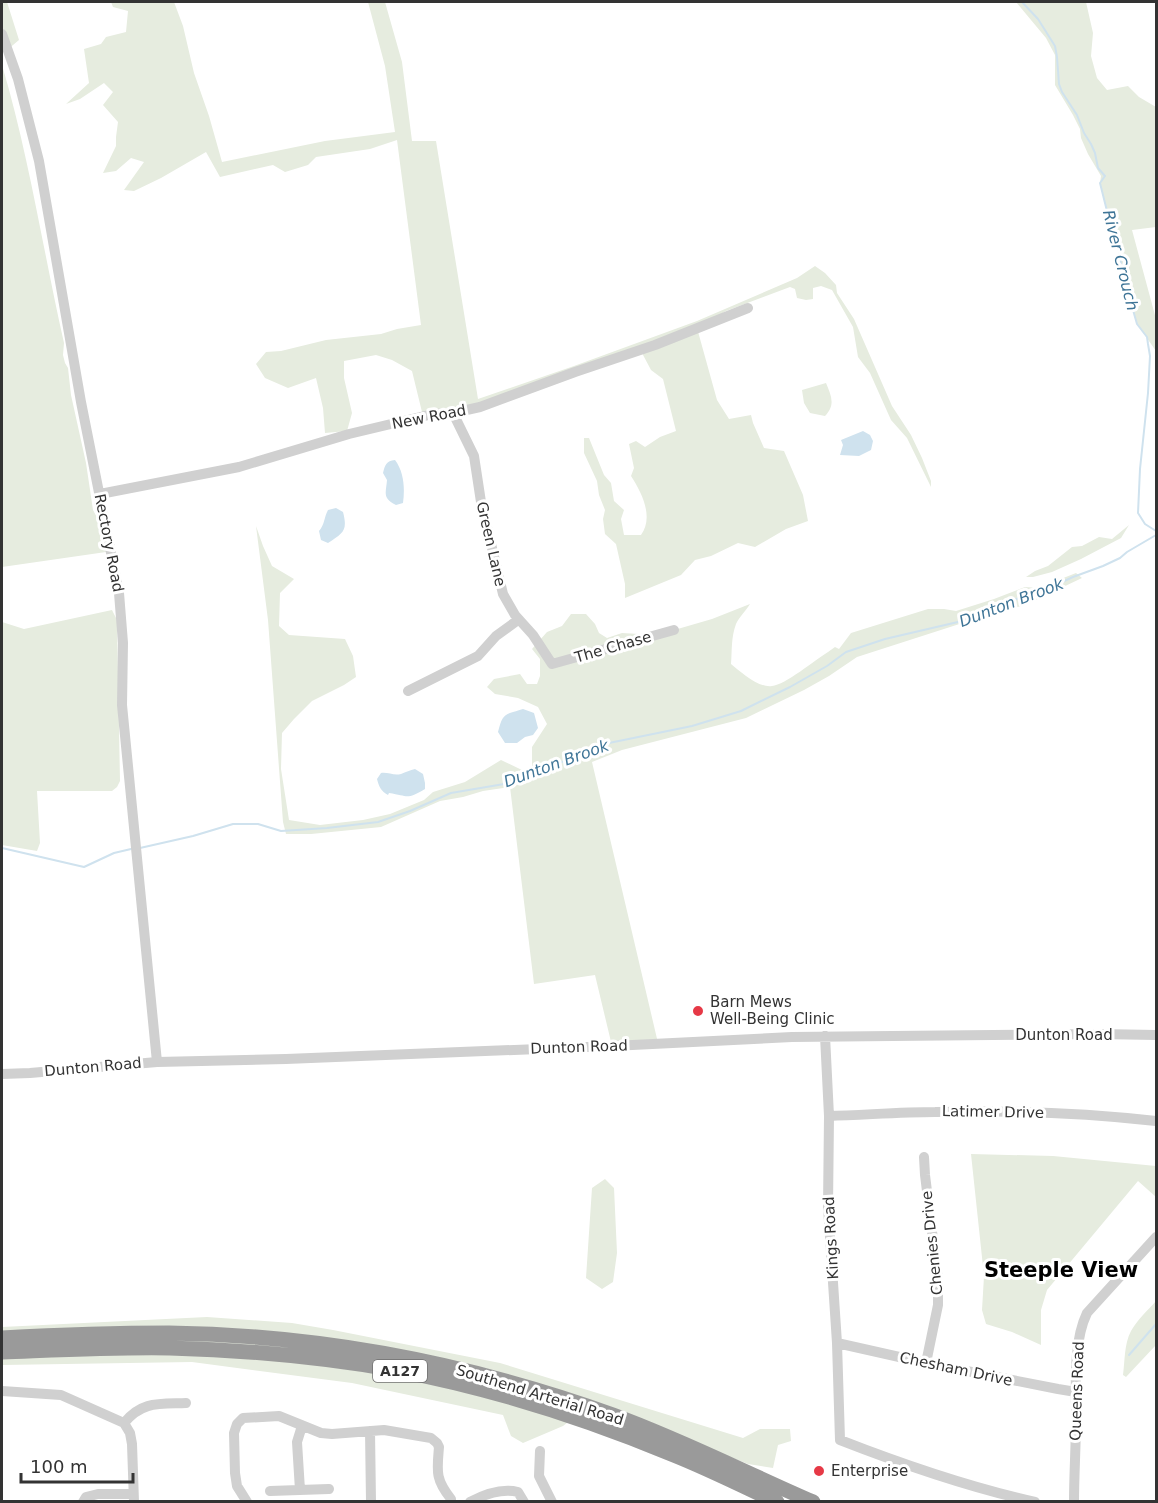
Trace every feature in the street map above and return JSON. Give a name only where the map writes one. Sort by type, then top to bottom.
[{"type":"highway","name":"Southend Arterial Road","points":[[2,1338],[88,1334],[181,1334],[277,1340],[358,1349],[402,1357],[508,1382],[614,1415],[681,1442],[813,1502]]},
{"type":"highway","name":"Southend Arterial Road","points":[[2,1352],[168,1348],[276,1354],[397,1370],[504,1396],[607,1428],[675,1455],[777,1502]]},
{"type":"street","name":"Rectory Road","points":[[2,34],[18,79],[46,191],[81,402],[119,593],[123,643],[123,705],[157,1062]]},
{"type":"street","name":"New Road","points":[[100,494],[239,467],[349,434],[433,414],[453,413],[480,407],[655,345],[748,308]]},
{"type":"street","name":"Green Lane","points":[[453,413],[474,456],[503,594],[518,620],[533,635],[552,664]]},
{"type":"street","points":[[408,691],[478,656],[496,636],[518,620]]},
{"type":"street","name":"The Chase","points":[[552,664],[674,630]]},
{"type":"street","name":"Dunton Road","points":[[2,1074],[157,1062],[286,1059],[825,1036],[1156,1035]]},
{"type":"street","name":"Kings Road","points":[[825,1036],[830,1116],[828,1207],[837,1343],[840,1440],[954,1480],[1035,1502]]},
{"type":"street","name":"Latimer Drive","points":[[830,1116],[934,1112],[1029,1112],[1101,1115],[1156,1121]]},
{"type":"street","name":"Chenies Drive","points":[[924,1157],[938,1280],[938,1305],[926,1363]]},
{"type":"street","name":"Queens Road","points":[[1074,1502],[1078,1338],[1081,1324],[1087,1313],[1156,1237]]},
{"type":"street","name":"Chesham Drive","points":[[837,1343],[1076,1392]]},
{"type":"street","points":[[2,1391],[61,1395],[123,1423],[130,1433],[132,1444],[134,1498],[98,1494],[87,1497],[83,1502]]},
{"type":"street","points":[[123,1423],[131,1414],[144,1406],[186,1403]]},
{"type":"street","points":[[247,1502],[237,1486],[234,1433],[243,1418],[279,1416],[302,1426],[332,1434],[384,1430],[431,1438],[439,1446],[437,1474],[439,1482],[451,1502]]},
{"type":"street","points":[[300,1490],[297,1442],[302,1426]]},
{"type":"street","points":[[370,1431],[371,1502]]},
{"type":"street","points":[[540,1451],[539,1476],[552,1502]]},
{"type":"street","points":[[270,1491],[329,1489]]},
{"type":"street","points":[[476,1500],[493,1492],[508,1490],[518,1492],[524,1502]]},
{"type":"shaded area","points":[[2,2],[7,2],[19,40],[7,50],[2,34]]},
{"type":"shaded area","points":[[111,2],[174,2],[222,162],[325,141],[395,132],[385,66],[368,2],[385,2],[402,62],[412,141],[436,141],[478,399],[697,321],[797,278],[815,266],[836,285],[837,293],[854,319],[892,406],[911,435],[922,458],[931,487],[907,438],[891,420],[870,373],[858,357],[853,327],[832,290],[821,286],[813,288],[813,299],[797,298],[795,289],[790,287],[726,311],[697,328],[717,400],[729,419],[751,415],[764,448],[784,451],[803,495],[808,521],[786,529],[755,547],[738,543],[711,556],[695,560],[681,575],[625,598],[625,584],[616,544],[605,534],[603,519],[605,510],[597,481],[584,453],[584,438],[589,438],[604,475],[611,483],[614,501],[624,510],[621,519],[624,535],[641,535],[646,521],[645,505],[631,476],[634,468],[629,444],[636,441],[645,447],[660,437],[676,431],[663,379],[651,370],[642,353],[480,407],[422,412],[412,371],[392,360],[376,355],[344,361],[344,378],[352,413],[347,431],[325,433],[323,408],[316,378],[288,388],[265,378],[256,364],[266,352],[281,351],[326,340],[381,334],[421,325],[397,140],[370,149],[316,157],[308,165],[285,172],[273,165],[220,177],[206,152],[134,191],[124,190],[144,162],[131,158],[116,171],[103,173],[116,146],[118,122],[103,105],[113,92],[104,83],[80,99],[66,104],[89,83],[84,49],[101,44],[106,37],[126,32],[128,11],[113,7]]},
{"type":"shaded area","points":[[1016,2],[1086,2],[1093,33],[1091,56],[1097,78],[1107,90],[1128,86],[1139,97],[1156,107],[1156,227],[1132,230],[1156,319],[1156,351],[1137,324],[1123,275],[1116,234],[1110,223],[1100,183],[1101,176],[1088,154],[1073,115],[1055,85],[1055,55],[1046,38]]},
{"type":"shaded area","points":[[2,65],[28,168],[64,343],[63,355],[68,368],[93,510],[101,525],[106,552],[2,567]]},
{"type":"shaded area","points":[[826,383],[830,392],[831,408],[825,416],[810,413],[804,403],[802,390]]},
{"type":"shaded area","points":[[1129,525],[1121,538],[1081,559],[1052,572],[1026,577],[1048,566],[1072,547],[1082,546],[1099,537],[1112,539]]},
{"type":"shaded area","points":[[256,526],[272,566],[294,579],[280,593],[279,626],[289,635],[345,639],[353,656],[356,677],[312,701],[282,733],[281,769],[289,820],[320,825],[390,814],[424,800],[433,792],[465,782],[501,760],[524,771],[532,766],[532,747],[547,724],[538,707],[518,698],[495,694],[487,687],[494,679],[520,674],[527,684],[537,684],[540,676],[540,659],[532,649],[547,632],[562,626],[571,614],[586,614],[599,633],[607,638],[622,633],[657,635],[712,619],[750,604],[734,629],[731,664],[761,685],[772,686],[792,677],[835,647],[839,649],[851,633],[928,609],[956,611],[1025,587],[1038,588],[1076,573],[1082,578],[1023,606],[1006,609],[857,657],[804,690],[746,718],[622,750],[592,762],[658,1043],[612,1046],[595,975],[534,984],[510,787],[440,801],[381,827],[311,834],[286,834],[283,822],[268,620]]},
{"type":"shaded area","points":[[112,610],[117,620],[120,781],[112,791],[37,791],[40,843],[37,851],[2,845],[2,622],[24,629]]},
{"type":"shaded area","points":[[971,1154],[1053,1156],[1156,1166],[1156,1197],[1138,1181],[1047,1290],[1041,1310],[1041,1345],[1012,1332],[986,1324],[982,1310],[984,1276]]},
{"type":"shaded area","points":[[605,1179],[614,1188],[617,1253],[613,1282],[602,1289],[586,1278],[592,1188]]},
{"type":"shaded area","points":[[1156,1301],[1156,1345],[1126,1377],[1123,1375],[1129,1336],[1136,1323]]},
{"type":"shaded area","points":[[207,1317],[292,1323],[500,1363],[743,1438],[760,1429],[790,1429],[791,1441],[778,1445],[773,1468],[748,1464],[593,1403],[563,1426],[523,1443],[511,1436],[503,1415],[352,1383],[192,1362],[2,1365],[2,1327]]},
{"type":"water","points":[[863,431],[870,435],[873,441],[871,450],[859,456],[840,455],[843,445],[841,440]]},
{"type":"water","points":[[395,460],[402,475],[404,492],[403,503],[396,505],[387,497],[387,480],[383,473],[386,464]]},
{"type":"water","points":[[336,508],[343,512],[344,528],[341,534],[328,543],[321,540],[319,531],[328,510]]},
{"type":"water","points":[[523,709],[534,713],[538,728],[533,735],[517,743],[505,743],[498,732],[501,721],[508,714]]},
{"type":"water","points":[[415,769],[423,774],[425,789],[414,795],[389,793],[388,795],[380,787],[377,779],[381,773],[398,774]]},
{"type":"waterway","name":"River Crouch","points":[[1022,2],[1038,19],[1055,46],[1062,92],[1077,115],[1095,153],[1098,168],[1105,176],[1100,183],[1110,223],[1116,234],[1123,275],[1137,324],[1147,337],[1150,356],[1138,513],[1145,524],[1156,531]]},
{"type":"waterway","name":"Dunton Brook","points":[[140,848],[233,824],[258,824],[281,831],[378,822],[451,793],[510,783],[609,743],[692,726],[741,711],[790,687],[827,666],[846,652],[885,639],[975,618],[1008,601],[1036,594],[1103,566],[1156,535]]},
{"type":"waterway","name":"Dunton Brook","points":[[2,848],[84,867],[114,853],[131,849]]},
{"type":"waterway","points":[[1129,1355],[1156,1324]]},
{"type":"place","name":"Barn Mews Well-Being Clinic","points":[[698,1011]]},
{"type":"place","name":"Enterprise","points":[[819,1471]]},
{"type":"district","name":"Steeple View","points":[[1061,1270]]}]
